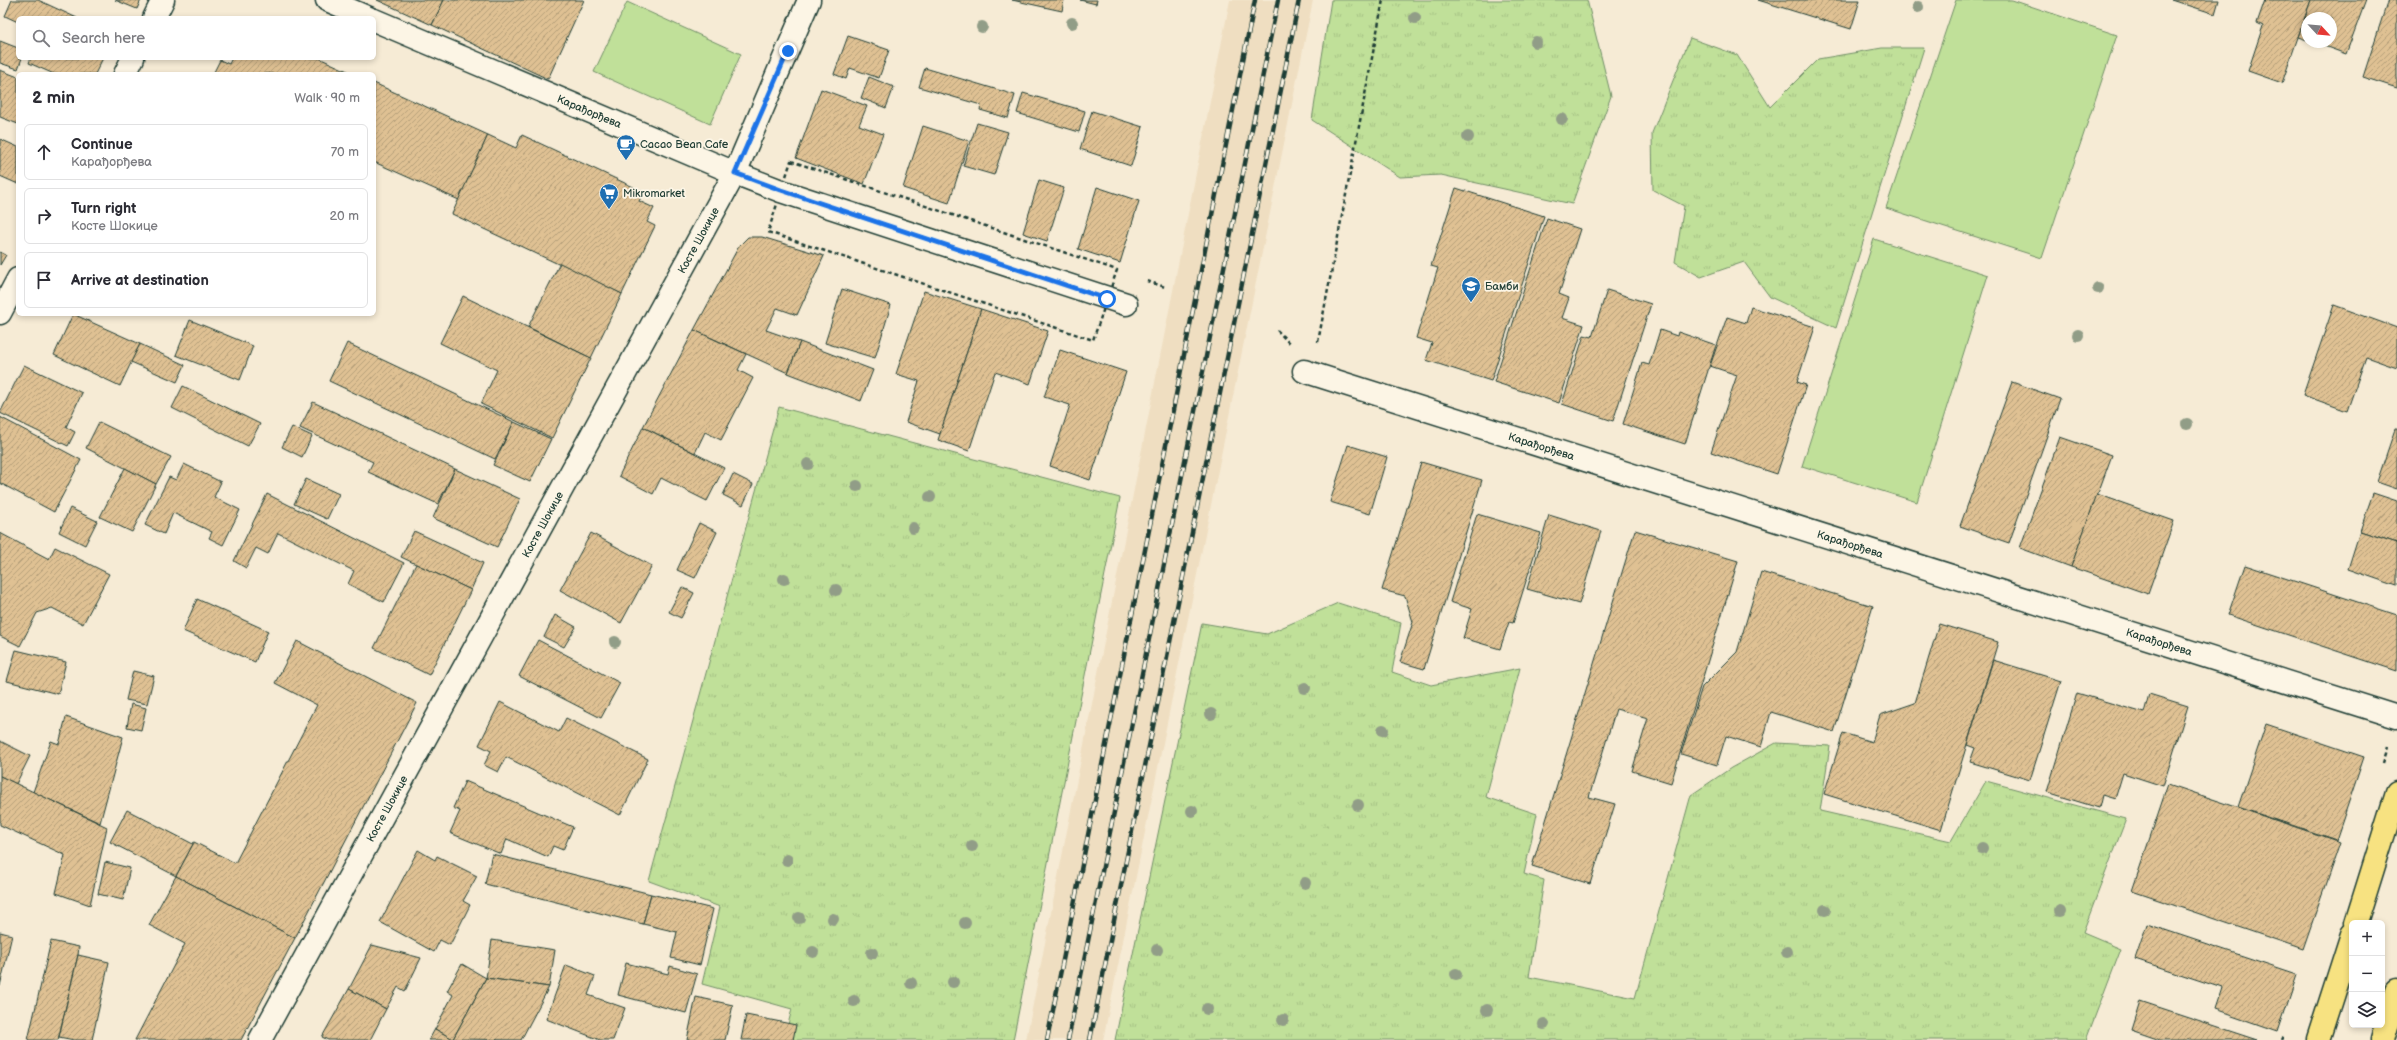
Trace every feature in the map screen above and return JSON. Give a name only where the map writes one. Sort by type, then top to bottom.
[{"type":"main road","points":[[2357,920],[2397,792]]},
{"type":"main road","points":[[2318,1040],[2349,943]]},
{"type":"main road","points":[[2383,1040],[2397,991]]},
{"type":"street","points":[[155,16],[163,0]]},
{"type":"street","points":[[327,0],[364,16]]},
{"type":"street","name":"Косте Шокице","points":[[260,1040],[735,173],[809,0]]},
{"type":"street","name":"Карађорђева","points":[[376,21],[735,173],[789,193],[1126,304]]},
{"type":"street","points":[[126,72],[132,60]]},
{"type":"street","points":[[0,313],[16,283]]},
{"type":"street","name":"Карађорђева","points":[[1308,372],[2397,717]]},
{"type":"path","points":[[1308,372],[1383,0]]},
{"type":"shaded area","points":[[1230,0],[1313,0],[1103,1040],[1026,1040]]},
{"type":"green space","points":[[1331,0],[1587,0],[1611,96],[1572,204],[1441,175],[1400,177],[1312,120]]},
{"type":"green space","points":[[1956,0],[2012,0],[2117,35],[2042,258],[1886,208]]},
{"type":"green space","points":[[627,2],[741,54],[710,124],[594,72]]},
{"type":"green space","points":[[1690,38],[1737,55],[1770,107],[1818,59],[1882,48],[1924,48],[1836,328],[1770,297],[1744,262],[1701,277],[1675,262],[1684,206],[1653,190],[1652,133]]},
{"type":"green space","points":[[1874,239],[1988,275],[1917,502],[1802,466]]},
{"type":"green space","points":[[779,407],[1120,498],[1013,1040],[784,1040],[792,1009],[702,984],[720,907],[649,881]]},
{"type":"green space","points":[[1338,603],[1401,623],[1392,672],[1431,685],[1520,668],[1486,797],[1537,814],[1524,874],[1544,880],[1529,977],[1635,998],[1691,795],[1731,768],[1776,743],[1830,746],[1820,811],[1951,841],[1986,781],[2126,819],[2083,932],[2121,948],[2086,1040],[1115,1040],[1202,623],[1267,634]]},
{"type":"building","points":[[12,0],[38,0],[73,16],[16,16],[16,21],[5,16]]},
{"type":"building","points":[[115,0],[141,0],[137,9]]},
{"type":"building","points":[[377,0],[444,0],[432,25]]},
{"type":"building","points":[[444,0],[584,0],[548,79],[432,25]]},
{"type":"building","points":[[1012,0],[1064,0],[1062,11]]},
{"type":"building","points":[[1080,0],[1097,0],[1096,4]]},
{"type":"building","points":[[1758,0],[1860,0],[1851,29]]},
{"type":"building","points":[[2172,0],[2219,0],[2215,14]]},
{"type":"building","points":[[2265,0],[2311,0],[2307,12],[2301,12],[2301,29],[2282,83],[2248,71],[2263,26],[2257,23]]},
{"type":"building","points":[[2311,0],[2366,0],[2346,54],[2330,48],[2337,48],[2337,12],[2307,12]]},
{"type":"building","points":[[2388,0],[2397,0],[2397,88],[2363,77]]},
{"type":"building","points":[[2301,28],[2301,38],[2298,37]]},
{"type":"building","points":[[848,36],[889,50],[879,78],[850,68],[846,79],[834,74]]},
{"type":"building","points":[[0,41],[16,47],[16,60],[21,60],[18,69],[0,63]]},
{"type":"building","points":[[30,60],[102,60],[96,72],[49,72],[29,63]]},
{"type":"building","points":[[220,60],[229,64],[231,60],[323,60],[350,72],[214,72]]},
{"type":"building","points":[[925,68],[1015,95],[1008,118],[980,110],[981,105],[919,87]]},
{"type":"building","points":[[0,70],[16,76],[16,123],[0,117]]},
{"type":"building","points":[[869,77],[894,87],[886,108],[861,98]]},
{"type":"building","points":[[376,84],[488,135],[459,200],[376,163]]},
{"type":"building","points":[[821,89],[867,106],[859,125],[883,134],[864,184],[796,158]]},
{"type":"building","points":[[1023,93],[1085,111],[1079,132],[1017,113]]},
{"type":"building","points":[[1092,111],[1143,127],[1131,166],[1080,149]]},
{"type":"building","points":[[977,123],[1008,132],[994,175],[963,166]]},
{"type":"building","points":[[923,126],[969,141],[949,203],[903,188]]},
{"type":"building","points":[[488,135],[516,148],[522,135],[644,192],[639,201],[654,208],[647,222],[655,226],[622,294],[452,214]]},
{"type":"building","points":[[0,139],[16,146],[16,183],[0,176]]},
{"type":"building","points":[[1039,180],[1064,188],[1047,241],[1023,233]]},
{"type":"building","points":[[1097,187],[1139,201],[1120,263],[1078,249]]},
{"type":"building","name":"Бамби","points":[[1456,188],[1544,216],[1491,381],[1426,360],[1432,343],[1416,338],[1438,268],[1431,266]]},
{"type":"building","points":[[1547,218],[1580,229],[1559,294],[1569,298],[1562,318],[1584,325],[1559,403],[1494,382]]},
{"type":"building","points":[[748,237],[762,237],[824,256],[797,315],[777,308],[766,330],[800,342],[788,373],[694,330],[739,246]]},
{"type":"building","points":[[0,252],[6,255],[0,265]]},
{"type":"building","points":[[560,263],[622,294],[591,358],[528,327]]},
{"type":"building","points":[[842,289],[891,305],[875,358],[825,343]]},
{"type":"building","points":[[1607,290],[1651,304],[1613,421],[1562,404],[1584,335],[1592,337]]},
{"type":"building","points":[[924,291],[981,309],[940,434],[906,422],[919,381],[896,374]]},
{"type":"building","points":[[463,296],[591,358],[552,438],[481,404],[497,370],[440,343]]},
{"type":"building","points":[[2334,305],[2397,328],[2397,368],[2366,357],[2347,411],[2303,395]]},
{"type":"building","points":[[1751,307],[1815,327],[1797,382],[1806,385],[1777,474],[1711,452],[1737,375],[1710,366],[1727,317],[1746,323]]},
{"type":"building","points":[[981,309],[1048,331],[1030,384],[995,372],[969,451],[938,440]]},
{"type":"building","points":[[72,316],[77,316],[140,344],[120,386],[54,355]]},
{"type":"building","points":[[190,320],[253,346],[240,380],[176,355]]},
{"type":"building","points":[[694,330],[746,354],[738,370],[753,378],[721,440],[705,432],[695,453],[643,427]]},
{"type":"building","points":[[1660,330],[1677,336],[1678,332],[1716,345],[1685,444],[1623,424],[1642,363],[1649,365]]},
{"type":"building","points":[[800,342],[873,370],[861,401],[788,373]]},
{"type":"building","points":[[347,343],[514,422],[495,459],[329,381]]},
{"type":"building","points":[[140,344],[185,365],[177,382],[131,362]]},
{"type":"building","points":[[1060,350],[1126,372],[1090,480],[1050,466],[1070,405],[1044,397]]},
{"type":"building","points":[[24,365],[82,393],[66,427],[75,432],[68,446],[0,413]]},
{"type":"building","points":[[2012,382],[2060,399],[2009,543],[1960,526]]},
{"type":"building","points":[[183,386],[260,424],[248,446],[172,408]]},
{"type":"building","points":[[313,402],[455,469],[438,504],[368,472],[373,462],[300,428]]},
{"type":"building","points":[[0,417],[81,460],[54,512],[0,483]]},
{"type":"building","points":[[99,422],[171,457],[156,484],[86,448]]},
{"type":"building","points":[[514,422],[551,439],[530,482],[493,465]]},
{"type":"building","points":[[292,427],[312,436],[302,457],[282,447]]},
{"type":"building","points":[[643,427],[724,468],[707,501],[661,478],[653,494],[619,476]]},
{"type":"building","points":[[2395,429],[2397,429],[2397,489],[2377,482]]},
{"type":"building","points":[[2060,437],[2112,455],[2071,567],[2020,548]]},
{"type":"building","points":[[1348,445],[1387,457],[1370,514],[1330,502]]},
{"type":"building","points":[[1421,462],[1482,480],[1424,669],[1400,662],[1413,622],[1405,596],[1382,590]]},
{"type":"building","points":[[184,464],[221,482],[214,497],[240,510],[223,545],[209,538],[212,532],[173,513],[164,534],[145,525],[169,477],[176,480]]},
{"type":"building","points":[[125,468],[156,484],[132,532],[100,517]]},
{"type":"building","points":[[455,469],[520,499],[497,547],[433,518]]},
{"type":"building","points":[[733,474],[753,484],[743,505],[723,495]]},
{"type":"building","points":[[306,479],[339,494],[327,519],[294,504]]},
{"type":"building","points":[[2373,493],[2397,501],[2397,543],[2360,531]]},
{"type":"building","points":[[267,494],[404,563],[384,602],[348,584],[354,571],[278,533],[268,554],[256,548],[246,568],[234,561]]},
{"type":"building","points":[[2097,494],[2174,521],[2148,594],[2071,567]]},
{"type":"building","points":[[70,508],[97,521],[85,545],[59,532]]},
{"type":"building","points":[[1477,514],[1541,533],[1513,623],[1509,622],[1500,649],[1463,638],[1472,609],[1450,602]]},
{"type":"building","points":[[1549,515],[1601,531],[1579,604],[1527,589]]},
{"type":"building","points":[[699,523],[717,532],[695,578],[677,570]]},
{"type":"building","points":[[1635,530],[1738,561],[1671,783],[1632,771],[1648,718],[1616,709],[1589,797],[1615,804],[1590,884],[1532,866]]},
{"type":"building","points":[[414,531],[483,563],[471,590],[401,557]]},
{"type":"building","points":[[2360,531],[2397,543],[2397,586],[2348,569]]},
{"type":"building","points":[[0,533],[49,559],[55,547],[109,574],[83,624],[52,608],[37,613],[20,646],[0,636]]},
{"type":"building","points":[[591,533],[652,566],[621,623],[560,590]]},
{"type":"building","points":[[416,564],[471,590],[429,675],[374,648]]},
{"type":"building","points":[[2245,565],[2397,615],[2397,671],[2228,615]]},
{"type":"building","points":[[1761,572],[1873,606],[1834,732],[1771,712],[1761,747],[1726,736],[1717,765],[1681,754],[1702,687],[1737,652]]},
{"type":"building","points":[[682,587],[694,593],[681,618],[669,612]]},
{"type":"building","points":[[197,599],[268,631],[255,662],[183,631]]},
{"type":"building","points":[[555,615],[576,627],[564,647],[544,637]]},
{"type":"building","points":[[1939,624],[1998,642],[1941,830],[1824,794],[1843,733],[1872,742],[1880,715],[1915,703]]},
{"type":"building","points":[[538,640],[620,683],[601,718],[519,676]]},
{"type":"building","points":[[297,641],[417,703],[295,938],[176,876],[194,842],[235,863],[317,705],[275,683]]},
{"type":"building","points":[[16,650],[66,662],[58,694],[7,681]]},
{"type":"building","points":[[1993,660],[2061,681],[2030,780],[1970,762],[1975,748],[1967,745]]},
{"type":"building","points":[[133,671],[154,676],[147,704],[126,700]]},
{"type":"building","points":[[2077,693],[2144,713],[2149,694],[2188,706],[2163,786],[2123,773],[2115,799],[2102,795],[2099,808],[2047,792]]},
{"type":"building","points":[[500,702],[559,732],[566,718],[648,759],[620,815],[506,757],[498,772],[484,765],[491,751],[479,745]]},
{"type":"building","points":[[131,704],[146,708],[141,730],[127,727]]},
{"type":"building","points":[[66,717],[123,737],[100,823],[33,792],[51,741],[59,744]]},
{"type":"building","points":[[2266,724],[2364,757],[2336,840],[2238,807]]},
{"type":"building","points":[[0,741],[30,756],[16,784],[0,776]]},
{"type":"building","points":[[0,776],[107,827],[90,905],[56,893],[65,855],[0,825]]},
{"type":"building","points":[[465,781],[573,827],[563,850],[553,846],[548,857],[507,839],[501,854],[450,833],[460,811],[453,808]]},
{"type":"building","points":[[2168,784],[2340,842],[2303,949],[2132,891]]},
{"type":"building","points":[[127,810],[193,844],[176,876],[110,842]]},
{"type":"building","points":[[418,850],[435,860],[437,856],[477,876],[463,901],[470,905],[450,945],[440,940],[434,952],[380,922]]},
{"type":"building","points":[[492,854],[651,894],[643,924],[485,884]]},
{"type":"building","points":[[105,862],[130,868],[123,900],[98,894]]},
{"type":"building","points":[[176,876],[295,938],[241,1040],[135,1040],[185,944],[149,925]]},
{"type":"building","points":[[651,894],[713,909],[700,965],[671,958],[677,932],[643,924]]},
{"type":"building","points":[[2147,924],[2297,974],[2278,1031],[2215,1009],[2222,988],[2135,959]]},
{"type":"building","points":[[0,932],[12,935],[0,986]]},
{"type":"building","points":[[492,940],[555,950],[549,987],[486,978]]},
{"type":"building","points":[[51,941],[79,947],[78,955],[58,1040],[28,1040]]},
{"type":"building","points":[[372,945],[421,958],[405,991],[398,987],[386,1009],[349,989]]},
{"type":"building","points":[[78,955],[109,962],[92,1040],[74,1040],[59,1037]]},
{"type":"building","points":[[626,963],[668,974],[670,966],[697,974],[686,1013],[618,995]]},
{"type":"building","points":[[462,964],[486,978],[453,1039],[435,1029],[453,995],[447,991]]},
{"type":"building","points":[[566,965],[595,976],[588,995],[625,1008],[613,1040],[600,1040],[546,1019]]},
{"type":"building","points":[[486,978],[549,987],[521,1040],[453,1039]]},
{"type":"building","points":[[349,989],[386,1009],[370,1040],[328,1040],[322,1037]]},
{"type":"building","points":[[696,997],[733,1005],[725,1040],[687,1040]]},
{"type":"building","points":[[2140,1001],[2258,1040],[2160,1040],[2131,1030]]},
{"type":"building","points":[[746,1015],[796,1025],[793,1040],[741,1040]]},
{"type":"building","points":[[435,1029],[453,1039],[455,1040],[429,1040]]},
{"type":"railway","points":[[1047,1040],[1255,0]]},
{"type":"railway","points":[[1068,1040],[1278,0]]},
{"type":"railway","points":[[1090,1040],[1299,0]]},
{"type":"place","name":"Cacao Bean Cafe","points":[[626,161]]},
{"type":"place","name":"Mikromarket","points":[[609,210]]},
{"type":"place","name":"Бамби","points":[[1471,303]]},
{"type":"route","points":[[788,51],[735,173],[781,190],[1107,299]]}]
